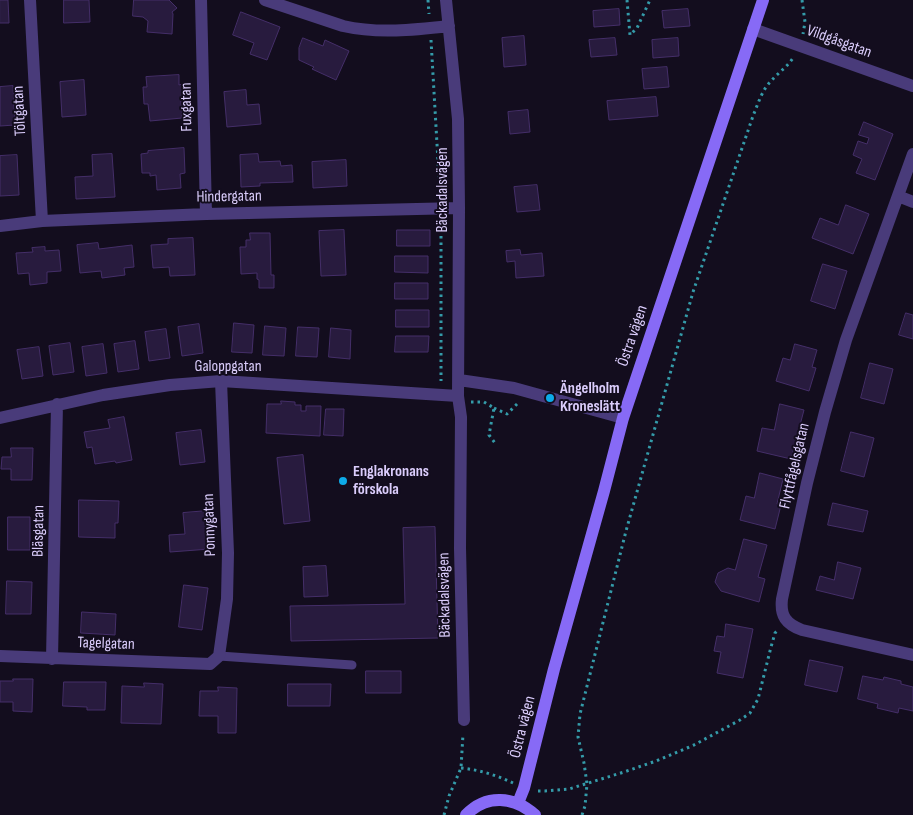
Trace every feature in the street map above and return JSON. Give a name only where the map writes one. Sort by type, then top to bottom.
[{"type":"main road","name":"Östra vägen","points":[[518,803],[524,788],[554,669],[623,418],[763,0]]},
{"type":"main road","points":[[466,815],[475,807],[490,800],[501,799],[518,803],[536,815]]},
{"type":"street","name":"Töltgatan","points":[[30,0],[42,221]]},
{"type":"street","name":"Fuxgatan","points":[[201,0],[206,214]]},
{"type":"street","points":[[265,0],[356,29],[398,31],[449,26]]},
{"type":"street","name":"Bäckadalsvägen","points":[[446,0],[458,118],[458,396],[461,417],[460,548],[464,720]]},
{"type":"street","name":"Vildgåsgatan","points":[[753,29],[913,86]]},
{"type":"street","name":"Flyttfågelsgatan","points":[[787,621],[783,616],[782,599],[807,483],[825,412],[846,340],[913,154]]},
{"type":"street","points":[[898,196],[913,202]]},
{"type":"street","name":"Hindergatan","points":[[0,226],[42,221],[206,214],[459,208]]},
{"type":"street","points":[[459,380],[514,388],[623,418]]},
{"type":"street","name":"Galoppgatan","points":[[0,418],[102,395],[161,386],[221,381],[458,396]]},
{"type":"street","name":"Ponnygatan","points":[[215,660],[227,599],[228,553],[221,381]]},
{"type":"street","name":"Bläsgatan","points":[[52,659],[58,404]]},
{"type":"street","points":[[787,621],[802,630],[913,655]]},
{"type":"street","name":"Tagelgatan","points":[[0,656],[52,659],[215,660]]},
{"type":"lane","points":[[215,660],[352,665]]},
{"type":"path","points":[[627,0],[630,35],[637,28],[650,0]]},
{"type":"path","points":[[582,815],[586,806],[588,784],[578,737],[580,714],[626,531],[690,302],[747,135],[761,96],[769,82],[792,59],[804,32],[805,22],[802,0]]},
{"type":"path","points":[[461,417],[471,401],[484,402],[507,414],[520,401]]},
{"type":"path","points":[[494,408],[489,435],[494,443]]},
{"type":"path","points":[[461,768],[496,775],[529,790],[569,789],[656,761],[694,745],[746,716],[753,709],[758,700],[775,633],[787,621]]},
{"type":"path","points":[[444,815],[449,796],[461,768],[464,720]]},
{"type":"building","points":[[0,0],[8,0],[9,23],[0,23]]},
{"type":"building","points":[[64,0],[89,0],[90,22],[64,23]]},
{"type":"building","points":[[134,0],[169,0],[177,8],[172,12],[172,34],[147,32],[148,21],[143,17],[133,16]]},
{"type":"building","points":[[619,9],[620,25],[594,27],[593,11]]},
{"type":"building","points":[[688,9],[690,26],[664,28],[662,11]]},
{"type":"building","points":[[241,12],[280,27],[267,60],[250,54],[254,43],[233,35]]},
{"type":"building","points":[[524,36],[526,65],[504,67],[502,38]]},
{"type":"building","points":[[303,38],[323,46],[325,40],[349,51],[336,80],[312,69],[314,67],[299,60],[299,48]]},
{"type":"building","points":[[615,38],[617,55],[591,57],[589,40]]},
{"type":"building","points":[[678,38],[679,56],[653,58],[652,40]]},
{"type":"building","points":[[667,67],[669,87],[644,89],[642,69]]},
{"type":"building","points":[[179,75],[179,85],[182,84],[182,118],[150,121],[148,104],[144,104],[143,87],[147,87],[146,77]]},
{"type":"building","points":[[84,80],[86,115],[62,117],[60,82]]},
{"type":"building","points":[[13,86],[15,125],[0,126],[0,87]]},
{"type":"building","points":[[246,90],[247,105],[259,104],[261,124],[227,127],[224,92]]},
{"type":"building","points":[[656,97],[658,116],[609,120],[607,101]]},
{"type":"building","points":[[528,110],[530,132],[510,134],[508,112]]},
{"type":"building","points":[[864,122],[893,134],[875,180],[856,173],[862,159],[853,155],[858,141],[867,144],[869,138],[859,135]]},
{"type":"building","points":[[184,148],[185,173],[180,174],[181,188],[157,190],[156,175],[150,176],[150,173],[142,173],[141,154],[148,153],[148,151]]},
{"type":"building","points":[[112,154],[115,197],[76,199],[75,177],[93,176],[92,155]]},
{"type":"building","points":[[258,154],[259,162],[280,161],[281,166],[292,165],[293,182],[260,183],[260,186],[241,187],[240,155]]},
{"type":"building","points":[[17,155],[19,195],[0,196],[0,156]]},
{"type":"building","points":[[346,160],[347,186],[313,188],[312,162]]},
{"type":"building","points":[[537,185],[540,210],[517,212],[514,187]]},
{"type":"building","points":[[846,205],[869,214],[853,254],[812,238],[820,218],[838,225]]},
{"type":"building","points":[[344,230],[346,275],[321,276],[319,231]]},
{"type":"building","points":[[397,230],[430,230],[430,246],[397,246]]},
{"type":"building","points":[[250,233],[270,233],[271,275],[274,275],[274,288],[259,288],[257,273],[241,274],[240,247],[246,247],[246,240],[250,240]]},
{"type":"building","points":[[193,238],[195,275],[170,276],[169,267],[153,268],[151,245],[168,244],[168,239]]},
{"type":"building","points":[[98,243],[99,249],[132,245],[134,267],[124,268],[125,275],[102,278],[101,271],[80,273],[77,245]]},
{"type":"building","points":[[45,247],[45,251],[59,250],[61,271],[47,272],[47,283],[30,285],[29,273],[18,274],[16,253],[33,252],[32,248]]},
{"type":"building","points":[[520,250],[521,255],[542,253],[544,276],[516,278],[515,261],[507,262],[506,251]]},
{"type":"building","points":[[395,256],[428,256],[428,273],[395,272]]},
{"type":"building","points":[[823,264],[847,271],[835,309],[811,301]]},
{"type":"building","points":[[395,283],[428,283],[428,299],[395,299]]},
{"type":"building","points":[[396,310],[429,310],[429,327],[396,327]]},
{"type":"building","points":[[906,313],[913,315],[913,339],[899,335]]},
{"type":"building","points":[[234,323],[254,325],[252,353],[232,352]]},
{"type":"building","points":[[199,324],[203,353],[182,356],[178,327]]},
{"type":"building","points":[[265,326],[286,328],[284,356],[263,355]]},
{"type":"building","points":[[298,327],[319,328],[317,357],[296,356]]},
{"type":"building","points":[[331,328],[351,330],[350,359],[329,357]]},
{"type":"building","points":[[166,329],[170,358],[149,361],[145,332]]},
{"type":"building","points":[[396,336],[429,336],[428,352],[395,352]]},
{"type":"building","points":[[135,341],[139,369],[118,372],[114,344]]},
{"type":"building","points":[[70,343],[74,372],[53,375],[49,346]]},
{"type":"building","points":[[103,344],[107,373],[86,376],[82,347]]},
{"type":"building","points":[[795,344],[817,350],[812,367],[816,368],[809,391],[776,381],[783,358],[790,360]]},
{"type":"building","points":[[39,347],[43,376],[22,379],[17,350]]},
{"type":"building","points":[[870,363],[893,369],[884,404],[861,398]]},
{"type":"building","points":[[281,401],[295,402],[295,405],[301,405],[301,411],[306,411],[306,406],[321,406],[320,436],[266,433],[267,404],[281,404]]},
{"type":"building","points":[[780,404],[804,410],[791,459],[757,451],[762,428],[774,430]]},
{"type":"building","points":[[326,409],[344,409],[343,436],[324,435]]},
{"type":"building","points":[[124,417],[132,460],[95,464],[92,447],[87,448],[84,432],[110,428],[108,420]]},
{"type":"building","points":[[201,430],[205,462],[180,465],[176,433]]},
{"type":"building","points":[[851,432],[874,438],[864,477],[841,471]]},
{"type":"building","points":[[11,448],[33,448],[32,480],[11,480],[11,469],[1,469],[2,457],[11,457]]},
{"type":"building","points":[[303,455],[310,521],[284,524],[277,458]]},
{"type":"building","points":[[760,473],[783,479],[777,504],[781,505],[775,529],[740,520],[746,496],[754,498]]},
{"type":"building","points":[[79,500],[119,501],[118,523],[115,523],[115,538],[79,537]]},
{"type":"building","points":[[833,503],[868,511],[863,532],[828,525]]},
{"type":"building","points":[[207,511],[210,549],[170,552],[169,535],[185,534],[183,513]]},
{"type":"building","points":[[8,517],[30,517],[30,550],[8,550]]},
{"type":"building","points":[[435,527],[438,638],[291,641],[290,606],[405,604],[403,528]]},
{"type":"building","points":[[744,539],[767,545],[758,577],[765,579],[759,602],[721,591],[715,582],[718,573],[728,568],[735,570]]},
{"type":"building","points":[[838,562],[861,568],[853,599],[816,590],[820,576],[834,580]]},
{"type":"building","points":[[326,566],[328,596],[304,597],[303,567]]},
{"type":"building","points":[[7,581],[32,582],[31,614],[6,614]]},
{"type":"building","points":[[184,585],[208,588],[202,630],[179,627]]},
{"type":"building","points":[[82,612],[116,614],[115,635],[81,633]]},
{"type":"building","points":[[726,624],[753,629],[743,678],[717,673],[721,652],[714,651],[717,636],[724,637]]},
{"type":"building","points":[[810,660],[843,667],[837,692],[805,685]]},
{"type":"building","points":[[366,671],[401,671],[401,693],[366,693]]},
{"type":"building","points":[[863,676],[883,680],[884,677],[901,681],[901,684],[913,687],[913,711],[899,708],[898,713],[877,708],[878,704],[858,699]]},
{"type":"building","points":[[13,679],[33,679],[32,712],[13,711],[13,702],[0,702],[0,681],[13,681]]},
{"type":"building","points":[[64,682],[106,682],[105,710],[87,710],[87,707],[63,706]]},
{"type":"building","points":[[144,683],[163,684],[161,724],[121,723],[122,686],[144,687]]},
{"type":"building","points":[[288,684],[331,684],[330,706],[288,706]]},
{"type":"building","points":[[218,687],[237,688],[236,733],[218,733],[218,716],[199,716],[200,691],[218,691]]},
{"type":"place","name":"Ängelholm Kroneslätt","points":[[550,398]]},
{"type":"place","name":"Englakronans förskola","points":[[343,481]]}]
